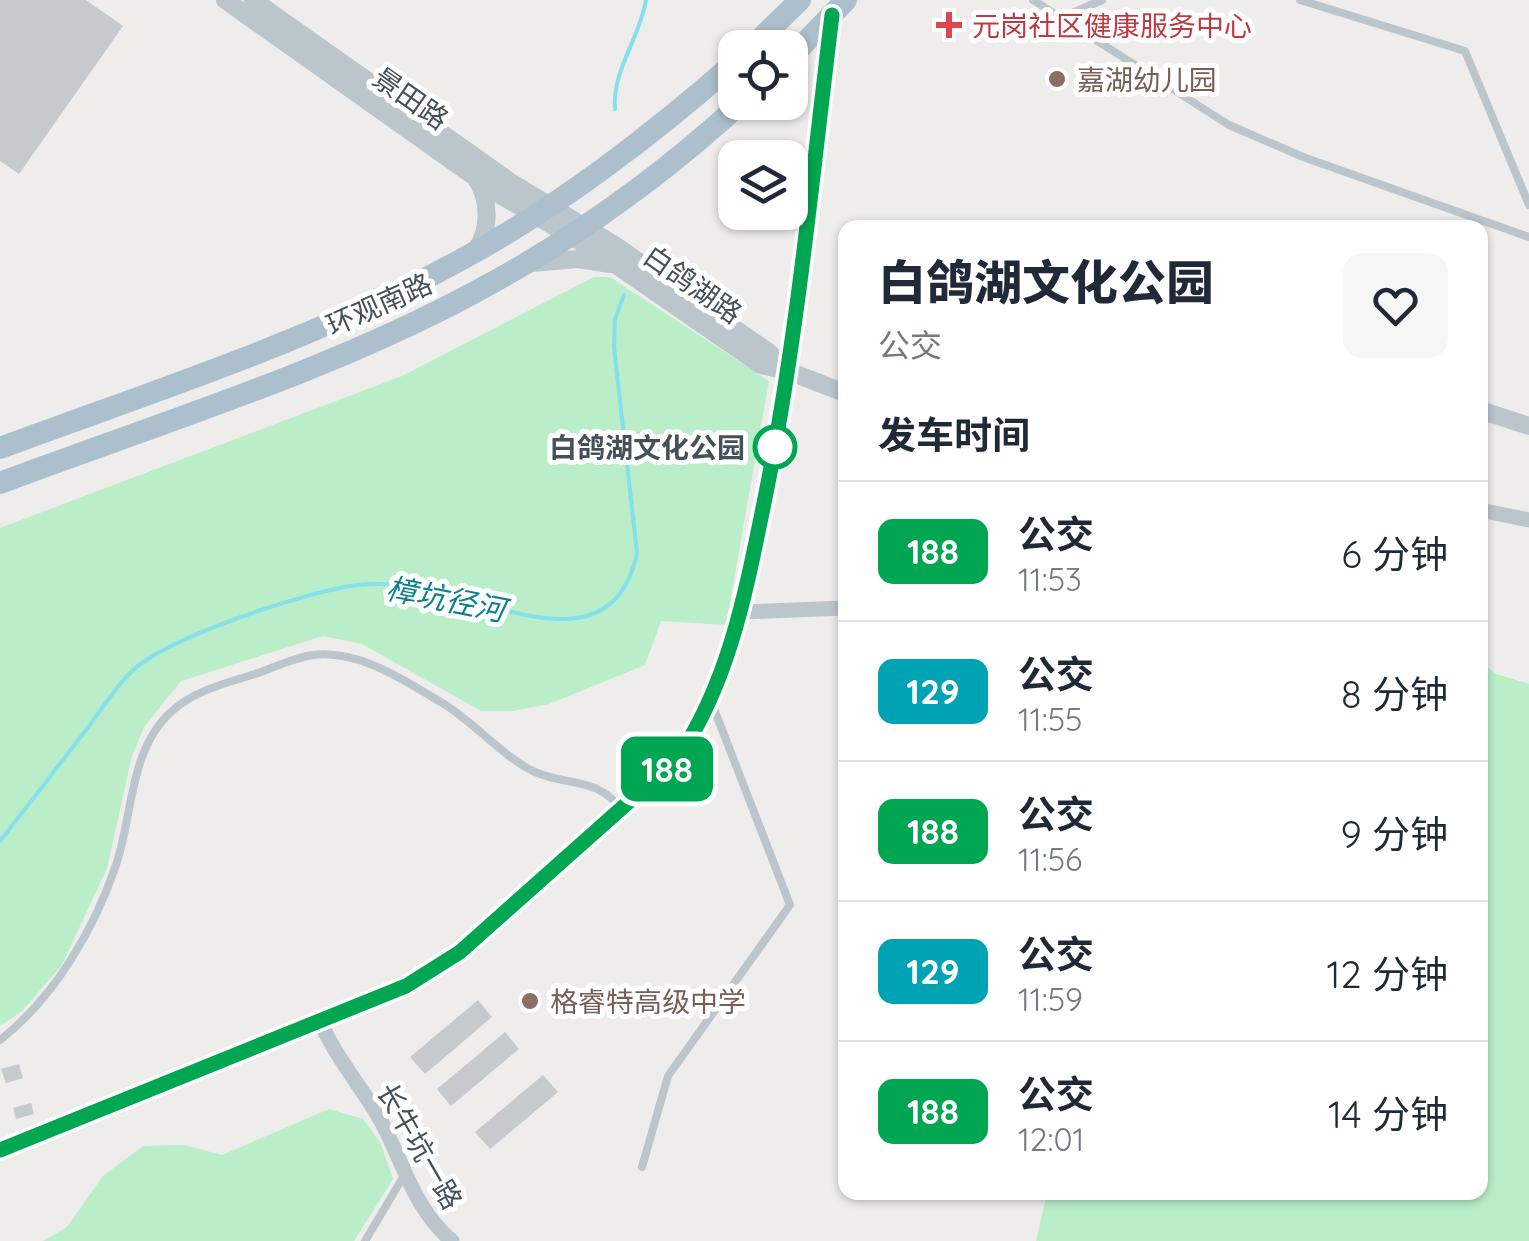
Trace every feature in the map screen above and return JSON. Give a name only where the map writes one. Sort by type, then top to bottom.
[{"type":"main road","points":[[769,30],[800,0]]},
{"type":"main road","points":[[808,40],[839,8]]},
{"type":"main road","name":"环观南路","points":[[0,448],[324,326],[474,253],[541,210],[718,76]]},
{"type":"main road","name":"环观南路","points":[[0,483],[340,355],[442,309],[522,266],[576,230],[674,160],[721,120]]},
{"type":"street","name":"景田路","points":[[225,0],[474,177],[576,230]]},
{"type":"street","name":"景田路","points":[[253,0],[541,210]]},
{"type":"street","points":[[0,1150],[436,970],[677,759],[692,738],[742,612],[788,370],[839,8]]},
{"type":"street","points":[[474,177],[486,202],[486,225],[474,253]]},
{"type":"street","name":"白鸽湖路","points":[[576,230],[768,351],[788,370]]},
{"type":"street","name":"白鸽湖路","points":[[576,230],[620,268],[761,366],[788,370],[838,390]]},
{"type":"street","points":[[522,266],[578,260],[620,268]]},
{"type":"street","points":[[1488,413],[1529,426]]},
{"type":"street","points":[[1488,512],[1529,520]]},
{"type":"street","points":[[742,612],[838,608]]},
{"type":"street","name":"长牛坑一路","points":[[320,1020],[341,1064],[380,1120],[426,1214],[452,1241]]},
{"type":"lane","points":[[1033,0],[1229,126],[1302,158],[1482,220]]},
{"type":"lane","points":[[1063,18],[1102,0]]},
{"type":"lane","points":[[1300,0],[1465,51],[1529,206]]},
{"type":"lane","points":[[1488,222],[1529,236]]},
{"type":"lane","points":[[0,1040],[41,999],[76,950],[116,865],[137,776],[152,735],[173,709],[200,693],[313,655],[360,661],[394,674],[460,713],[531,770],[602,789],[622,810]]},
{"type":"lane","points":[[642,1167],[668,1076],[790,905],[709,696]]},
{"type":"lane","points":[[365,1241],[405,1174]]},
{"type":"green space","name":"白鸽湖文化公园","points":[[594,277],[610,277],[769,381],[726,625],[661,621],[645,665],[549,704],[513,711],[481,711],[362,644],[323,636],[181,681],[144,727],[132,756],[107,868],[62,965],[22,1011],[0,1026],[0,528],[402,376]]},
{"type":"green space","points":[[1488,668],[1496,674],[1529,684],[1529,1241],[1036,1241],[1045,1200],[1488,1200]]},
{"type":"green space","points":[[329,1109],[363,1119],[381,1144],[393,1179],[354,1241],[43,1241],[67,1227],[103,1176],[143,1146],[184,1145],[222,1155]]},
{"type":"building","points":[[0,0],[86,0],[123,26],[19,174],[0,161]]},
{"type":"building","points":[[478,1000],[492,1017],[425,1074],[410,1057]]},
{"type":"building","points":[[505,1032],[519,1049],[451,1106],[437,1089]]},
{"type":"building","points":[[19,1064],[23,1078],[6,1083],[1,1069]]},
{"type":"building","points":[[543,1075],[558,1092],[490,1149],[475,1132]]},
{"type":"building","points":[[31,1103],[34,1114],[16,1119],[13,1108]]},
{"type":"waterway","name":"樟坑径河","points":[[615,109],[618,81],[646,0]]},
{"type":"waterway","name":"樟坑径河","points":[[0,841],[131,672],[174,645],[238,618],[335,589],[374,584],[418,587],[550,619],[579,618],[605,608],[624,587],[637,553],[614,347],[615,319],[624,295]]},
{"type":"bus line","name":"188","points":[[0,1150],[406,986],[436,970],[677,759],[692,738],[734,636],[746,596],[784,403],[832,15]]},
{"type":"place","name":"元岗社区健康服务中心","points":[[949,25]]},
{"type":"place","name":"嘉湖幼儿园","points":[[1057,79]]},
{"type":"place","name":"白鸽湖文化公园","points":[[775,447]]},
{"type":"place","name":"格睿特高级中学","points":[[530,1001]]}]
